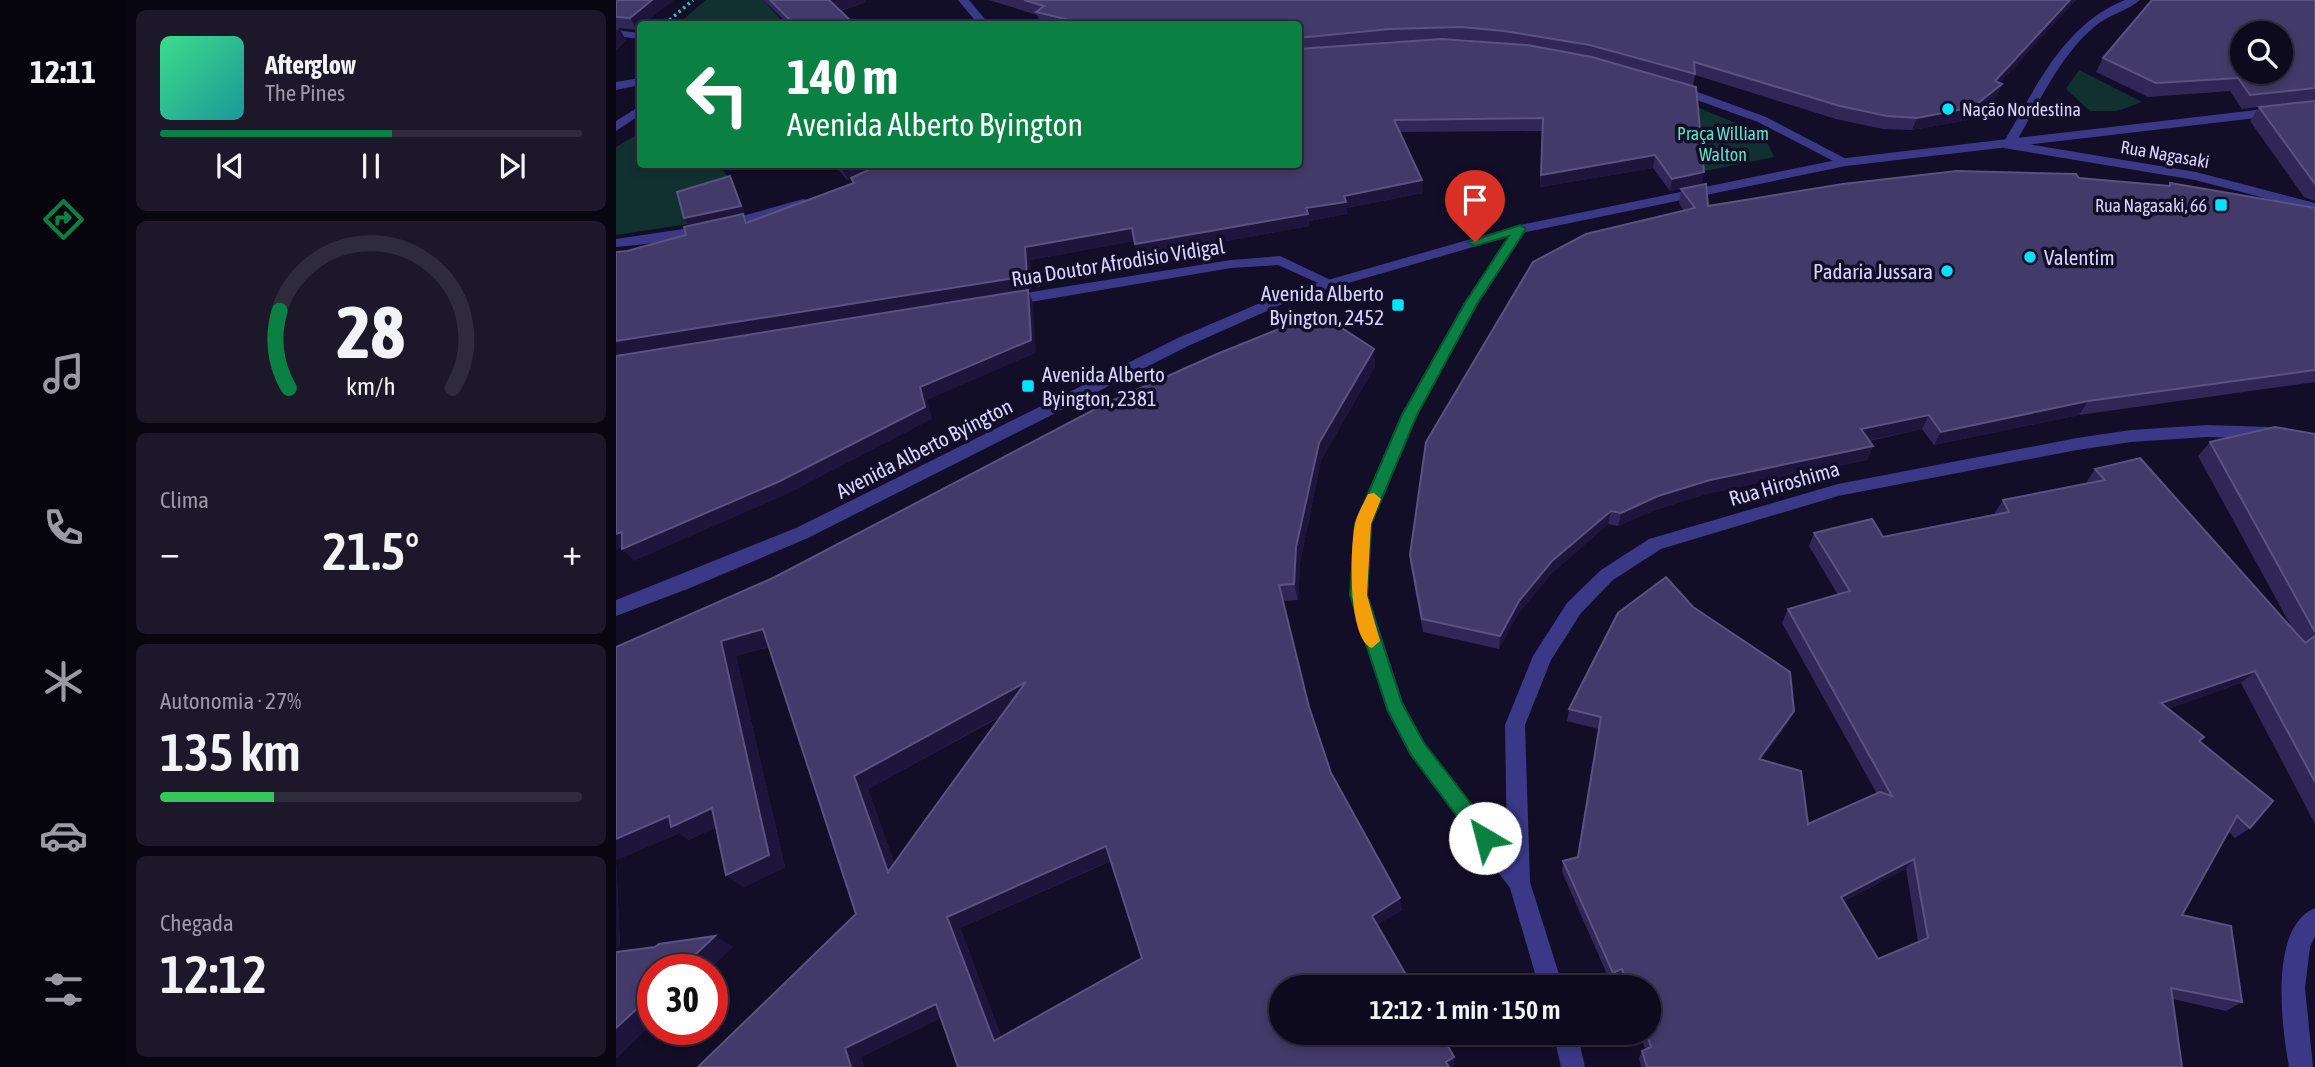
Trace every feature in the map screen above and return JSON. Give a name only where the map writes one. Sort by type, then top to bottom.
[{"type":"street","points":[[963,0],[981,21]]},
{"type":"street","points":[[2008,145],[2056,65],[2078,36],[2105,13],[2135,0]]},
{"type":"street","points":[[616,33],[637,36]]},
{"type":"street","points":[[616,86],[637,82]]},
{"type":"street","points":[[1666,85],[1744,110],[1795,132],[1846,162]]},
{"type":"street","name":"Avenida Alberto Byington","points":[[616,608],[684,583],[802,533],[1183,342],[1291,295],[1520,229],[1846,162],[2315,107]]},
{"type":"street","points":[[616,127],[637,112]]},
{"type":"street","name":"Rua Nagasaki","points":[[2008,145],[2196,176],[2315,207]]},
{"type":"street","points":[[616,243],[639,242],[756,218],[814,200]]},
{"type":"street","points":[[1520,229],[1471,303],[1409,415],[1363,524],[1359,595],[1394,705],[1417,749],[1519,882],[1547,975]]},
{"type":"street","name":"Rua Doutor Afrodisio Vidigal","points":[[995,303],[1231,264],[1280,260],[1332,284]]},
{"type":"street","name":"Rua Hiroshima","points":[[1519,882],[1515,725],[1542,656],[1574,608],[1599,584],[1655,544],[1838,490],[2077,444],[2131,436],[2207,431],[2269,433],[2315,441]]},
{"type":"street","points":[[2307,1067],[2299,1056],[2294,962],[2305,927],[2315,919]]},
{"type":"street","points":[[1568,1045],[1573,1067]]},
{"type":"path","points":[[668,21],[693,0]]},
{"type":"green space","points":[[706,0],[763,0],[782,21],[682,21]]},
{"type":"green space","points":[[2079,70],[2142,102],[2117,111],[2090,111],[2066,89]]},
{"type":"green space","name":"Praça William Walton","points":[[1695,106],[1764,135],[1774,157],[1700,172]]},
{"type":"green space","points":[[637,135],[637,168],[721,168],[734,183],[682,199],[688,224],[616,235],[616,147]]},
{"type":"building","points":[[616,0],[652,0],[630,18],[616,17]]},
{"type":"building","points":[[770,0],[829,0],[850,20],[846,21],[791,21]]},
{"type":"building","points":[[1024,0],[2070,0],[1995,81],[2002,84],[1973,107],[1917,118],[1887,116],[1840,106],[1694,62],[1695,74],[1590,45],[1504,31],[1461,27],[1390,29],[1302,38],[1302,21],[1074,21],[1036,12],[1044,6]]},
{"type":"building","points":[[2152,0],[2315,0],[2315,88],[2250,95],[2242,84],[2293,84],[2293,21],[2230,21],[2230,78],[2156,83],[2103,58]]},
{"type":"building","points":[[1442,39],[1527,45],[1592,57],[1696,87],[1704,172],[1672,179],[1655,155],[1541,175],[1543,118],[1394,120],[1422,180],[1344,196],[1346,202],[1306,208],[1308,214],[1135,244],[1132,228],[1025,247],[1027,276],[616,341],[616,252],[686,235],[684,227],[743,214],[746,223],[854,183],[851,178],[872,168],[1302,168],[1302,49]]},
{"type":"building","points":[[2315,101],[2315,184],[2259,107]]},
{"type":"building","points":[[1957,171],[2076,174],[2079,178],[2170,186],[2170,183],[2315,208],[2315,370],[2088,401],[1941,432],[1929,415],[1861,429],[1873,446],[1710,480],[1658,496],[1621,513],[1611,511],[1552,561],[1519,601],[1500,636],[1422,619],[1410,555],[1426,442],[1533,262],[1586,234],[1695,208],[1681,189],[1706,184],[1708,206],[1843,184]]},
{"type":"building","points":[[730,176],[741,206],[684,218],[677,192]]},
{"type":"building","points":[[1028,290],[1031,340],[920,387],[925,407],[778,482],[622,549],[622,532],[616,534],[616,356]]},
{"type":"building","points":[[1319,313],[1374,349],[1319,443],[1296,547],[1294,584],[1279,585],[1309,707],[1331,773],[1400,898],[1372,916],[1406,975],[1269,975],[1269,1045],[1447,1045],[1454,1057],[1446,1062],[1449,1067],[958,1067],[936,1004],[845,1048],[851,1067],[698,1067],[721,1045],[728,1045],[728,1038],[856,914],[763,629],[721,641],[769,855],[726,875],[712,808],[671,827],[669,816],[616,839],[616,647],[775,577],[1103,405],[1217,354]],"holes":[[[1026,682],[888,872],[854,776]],[[1106,846],[1142,958],[994,1041],[947,917]]]},
{"type":"building","points":[[2275,427],[2315,434],[2315,632],[2210,442]]},
{"type":"building","points":[[2140,458],[2305,643],[2315,636],[2315,782],[2255,671],[2161,703],[2204,737],[2199,741],[2273,801],[2250,828],[2237,816],[2182,915],[2231,926],[2242,1002],[2171,988],[2182,1067],[1647,1067],[1642,1051],[1650,1045],[1661,1045],[1661,975],[1624,975],[1622,969],[1613,973],[1563,861],[1578,857],[1601,717],[1569,709],[1618,613],[1666,577],[1693,607],[1790,672],[1794,711],[1759,759],[1801,771],[1808,824],[1880,792],[1892,796],[1788,609],[1850,591],[1814,533],[1872,519],[1883,537],[2009,512],[2003,500],[2105,480],[2095,469]],"holes":[[[1914,859],[1928,938],[1878,959],[1841,897]]]},
{"type":"building","points":[[715,936],[696,954],[637,954],[637,1009],[616,1028],[616,952],[655,947],[659,944]]},
{"type":"slow traffic","points":[[1372,641],[1359,595],[1363,524],[1374,499]]},
{"type":"place","name":"Nação Nordestina","points":[[1948,109]]},
{"type":"place","name":"Rua Nagasaki, 66","points":[[2221,205]]},
{"type":"place","name":"Valentim","points":[[2030,257]]},
{"type":"place","name":"Padaria Jussara","points":[[1947,271]]},
{"type":"place","name":"Avenida Alberto Byington, 2452","points":[[1398,305]]},
{"type":"place","name":"Avenida Alberto Byington, 2381","points":[[1028,386]]},
{"type":"route","points":[[1475,242],[1520,229],[1471,303],[1409,415],[1363,524],[1359,595],[1394,705],[1417,749],[1485,838]]}]
